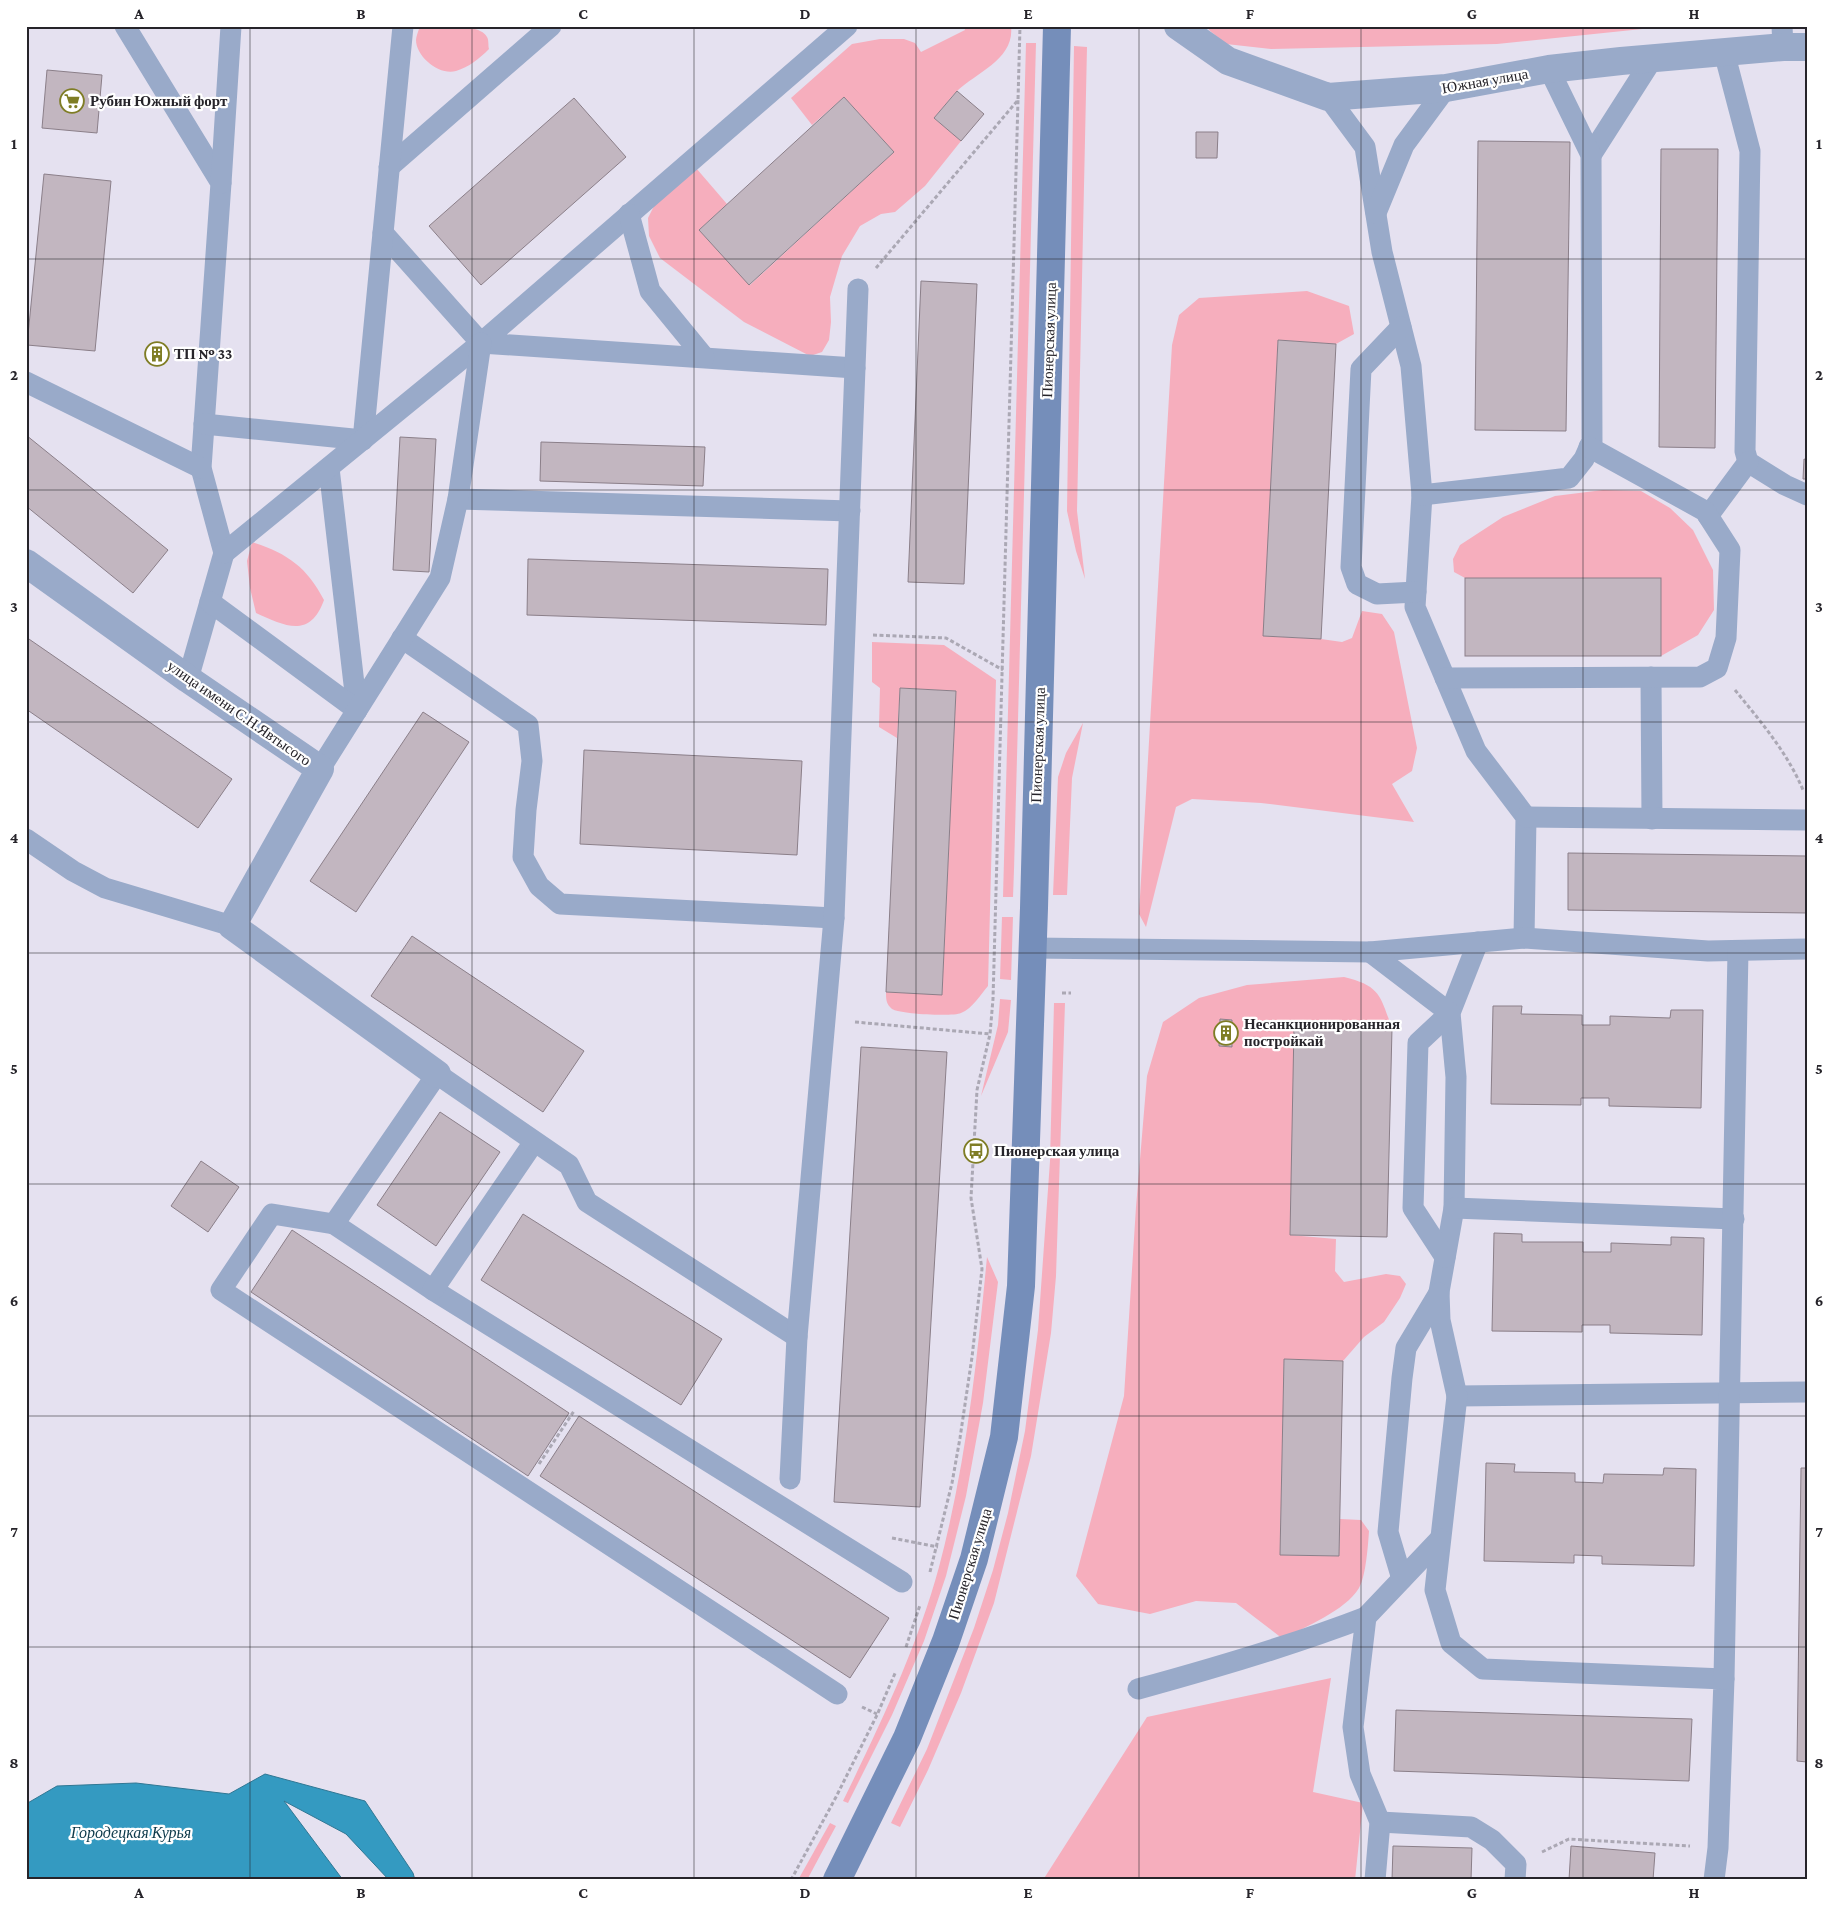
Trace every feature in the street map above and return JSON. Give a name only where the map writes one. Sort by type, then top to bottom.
[{"type":"street","name":"Пионерская улица","points":[[837,1880],[907,1738],[946,1641],[974,1559],[1004,1437],[1021,1286],[1058,26]]},
{"type":"street","name":"Южная улица","points":[[1178,26],[1228,60],[1328,96],[1446,88],[1549,69],[1724,52],[1791,40]]},
{"type":"street","name":"улица имени С.Н.Явтысого","points":[[26,563],[188,678],[320,768],[232,926]]},
{"type":"street","points":[[232,926],[437,1074]]},
{"type":"lane","points":[[125,26],[221,183]]},
{"type":"lane","points":[[188,678],[224,553],[201,468],[231,26]]},
{"type":"lane","points":[[363,440],[402,26]]},
{"type":"lane","points":[[389,167],[551,26]]},
{"type":"lane","points":[[224,553],[482,343],[846,26]]},
{"type":"lane","points":[[1724,52],[1750,151],[1745,451],[1748,462],[1785,485],[1807,495]]},
{"type":"lane","points":[[1591,155],[1653,58]]},
{"type":"lane","points":[[1422,495],[1569,478],[1584,459],[1592,441],[1591,155],[1549,69]]},
{"type":"lane","points":[[1376,214],[1404,145],[1446,88]]},
{"type":"lane","points":[[1328,96],[1365,148],[1382,252],[1411,366],[1422,495],[1415,607],[1476,751],[1526,817],[1524,938]]},
{"type":"lane","points":[[629,214],[650,291],[704,358]]},
{"type":"lane","points":[[383,233],[482,343],[855,368]]},
{"type":"lane","points":[[790,1479],[797,1337],[834,918],[858,289]]},
{"type":"lane","points":[[1401,327],[1361,369],[1351,567],[1357,584],[1377,594],[1416,592]]},
{"type":"lane","points":[[320,768],[440,578],[458,499],[482,343]]},
{"type":"lane","points":[[26,382],[201,468]]},
{"type":"lane","points":[[204,424],[363,440]]},
{"type":"lane","points":[[1445,678],[1700,677],[1717,668],[1726,638],[1730,550],[1705,511],[1589,447]]},
{"type":"lane","points":[[1708,516],[1748,462]]},
{"type":"lane","points":[[329,468],[357,710]]},
{"type":"lane","points":[[458,499],[850,511]]},
{"type":"lane","points":[[210,602],[357,710]]},
{"type":"lane","points":[[402,638],[528,725],[532,761],[523,857],[539,886],[560,904],[834,918]]},
{"type":"lane","points":[[1651,677],[1652,819]]},
{"type":"lane","points":[[1526,817],[1807,820]]},
{"type":"lane","points":[[26,838],[73,871],[105,888],[232,926]]},
{"type":"lane","points":[[1032,948],[1370,952],[1524,938],[1708,951],[1807,949]]},
{"type":"lane","points":[[1446,1257],[1413,1208],[1418,1043],[1450,1013],[1478,942]]},
{"type":"lane","points":[[1714,1880],[1718,1848],[1724,1679],[1738,951]]},
{"type":"lane","points":[[1370,952],[1450,1013],[1456,1077],[1454,1208],[1439,1292],[1440,1320],[1457,1396],[1435,1590],[1451,1643],[1484,1669],[1724,1679]]},
{"type":"lane","points":[[334,1224],[437,1074],[569,1165],[587,1202],[797,1337]]},
{"type":"lane","points":[[433,1290],[534,1142]]},
{"type":"lane","points":[[1454,1208],[1734,1219]]},
{"type":"lane","points":[[837,1694],[222,1290],[272,1214],[334,1224],[433,1290],[902,1582]]},
{"type":"lane","points":[[1402,1579],[1388,1532],[1402,1378],[1406,1348],[1439,1292]]},
{"type":"lane","points":[[1457,1396],[1807,1392]]},
{"type":"lane","points":[[1138,1689],[1241,1661],[1310,1639],[1366,1617],[1440,1539]]},
{"type":"lane","points":[[1366,1617],[1353,1727],[1360,1774],[1380,1822],[1375,1880]]},
{"type":"lane","points":[[1380,1822],[1471,1827],[1492,1840],[1516,1872]]},
{"type":"path","points":[[903,1654],[938,1547],[952,1483],[972,1357],[982,1269],[971,1198],[977,1090],[990,1034],[993,999],[1020,26]]},
{"type":"path","points":[[858,289],[1018,100]]},
{"type":"path","points":[[845,633],[946,638],[1003,670]]},
{"type":"path","points":[[1717,668],[1775,739],[1795,771],[1807,799]]},
{"type":"path","points":[[848,1022],[990,1034]]},
{"type":"path","points":[[524,1488],[589,1387]]},
{"type":"path","points":[[902,1582],[925,1590]]},
{"type":"path","points":[[791,1880],[830,1809],[877,1714],[900,1662]]},
{"type":"path","points":[[1516,1872],[1569,1839],[1718,1848]]},
{"type":"shaded area","points":[[426,26],[459,26],[476,29],[487,37],[489,49],[465,67],[456,71],[443,71],[424,59],[417,46],[416,39],[419,29]]},
{"type":"shaded area","points":[[964,26],[1011,26],[1011,37],[1001,56],[957,91],[934,118],[961,141],[925,186],[895,212],[881,214],[860,226],[842,256],[830,297],[831,322],[829,340],[822,352],[810,356],[744,322],[660,258],[649,236],[648,218],[656,202],[696,168],[727,204],[699,230],[750,285],[894,152],[844,97],[812,125],[791,98],[852,44],[880,39],[904,39],[915,43],[921,52],[965,30]]},
{"type":"shaded area","points":[[1208,26],[1671,26],[1497,44],[1271,49],[1226,44],[1209,30]]},
{"type":"shaded area","points":[[1026,43],[1036,43],[1014,870],[1013,897],[1003,897]]},
{"type":"shaded area","points":[[1074,46],[1087,47],[1077,511],[1085,579],[1076,551],[1067,511]]},
{"type":"shaded area","points":[[1307,291],[1349,306],[1354,334],[1336,344],[1278,340],[1264,636],[1342,642],[1352,638],[1362,611],[1382,614],[1394,632],[1417,748],[1412,771],[1392,784],[1414,822],[1261,803],[1192,799],[1176,807],[1146,927],[1139,914],[1172,345],[1179,315],[1199,298]]},
{"type":"shaded area","points":[[1603,490],[1641,491],[1670,508],[1693,530],[1713,570],[1714,610],[1698,635],[1661,656],[1661,578],[1465,578],[1454,572],[1453,559],[1460,545],[1503,517],[1555,496]]},
{"type":"shaded area","points":[[252,542],[286,556],[303,570],[317,588],[324,600],[312,620],[304,625],[287,625],[256,613],[250,588],[247,561]]},
{"type":"shaded area","points":[[872,642],[944,645],[996,680],[988,986],[969,1008],[961,1013],[948,1015],[897,1011],[892,1009],[886,999],[886,992],[942,994],[956,691],[900,688],[897,738],[879,727],[880,688],[872,682]]},
{"type":"shaded area","points":[[1083,723],[1072,778],[1067,895],[1053,895],[1058,777],[1066,753]]},
{"type":"shaded area","points":[[1002,917],[1013,917],[1011,980],[1000,979]]},
{"type":"shaded area","points":[[1344,977],[1365,984],[1377,994],[1385,1008],[1392,1028],[1300,1027],[1290,1235],[1336,1239],[1335,1271],[1344,1282],[1386,1274],[1400,1276],[1406,1284],[1400,1298],[1384,1322],[1364,1337],[1343,1361],[1284,1359],[1280,1555],[1339,1556],[1340,1519],[1361,1520],[1369,1531],[1361,1583],[1353,1596],[1335,1611],[1283,1639],[1236,1603],[1196,1601],[1150,1614],[1098,1604],[1076,1576],[1124,1396],[1136,1207],[1147,1076],[1163,1022],[1199,998],[1247,985]]},
{"type":"shaded area","points":[[1000,999],[1011,1000],[1008,1032],[981,1096],[998,1025]]},
{"type":"shaded area","points":[[1054,1003],[1065,1003],[1056,1276],[1051,1333],[1031,1456],[994,1603],[961,1693],[928,1770],[900,1827],[891,1823],[927,1749],[974,1628],[993,1570],[1008,1513],[1025,1431],[1038,1330],[1050,1161]]},
{"type":"shaded area","points":[[987,1257],[998,1282],[983,1403],[966,1496],[946,1576],[924,1641],[892,1715],[848,1803],[843,1801],[909,1657],[939,1567],[963,1452],[975,1374]]},
{"type":"shaded area","points":[[1331,1678],[1313,1792],[1363,1803],[1355,1880],[1043,1880],[1147,1717]]},
{"type":"shaded area","points":[[830,1823],[836,1826],[807,1880],[798,1880]]},
{"type":"water","name":"Городецкая Курья","points":[[265,1774],[365,1801],[413,1873],[415,1880],[389,1880],[346,1834],[284,1801],[343,1880],[26,1880],[26,1804],[57,1786],[136,1783],[229,1794]]},
{"type":"building","points":[[47,70],[102,75],[97,133],[42,128]]},
{"type":"building","points":[[957,91],[984,114],[961,141],[934,118]]},
{"type":"building","points":[[844,97],[894,152],[749,285],[699,230]]},
{"type":"building","points":[[574,98],[626,157],[481,285],[429,226]]},
{"type":"building","points":[[1196,132],[1218,132],[1217,158],[1196,158]]},
{"type":"building","points":[[1478,141],[1570,142],[1566,431],[1475,430]]},
{"type":"building","points":[[1661,149],[1718,149],[1715,448],[1659,447]]},
{"type":"building","points":[[44,174],[111,181],[95,351],[27,345]]},
{"type":"building","points":[[921,281],[977,284],[964,584],[908,582]]},
{"type":"building","points":[[1278,340],[1336,344],[1321,639],[1263,636]]},
{"type":"building","name":"ТП № 33","points":[[150,346],[166,348],[164,363],[148,360]]},
{"type":"building","points":[[26,435],[168,550],[133,593],[26,506]]},
{"type":"building","points":[[400,437],[436,439],[429,572],[393,570]]},
{"type":"building","points":[[541,442],[705,447],[703,486],[540,481]]},
{"type":"building","points":[[1804,459],[1807,460],[1807,479],[1803,479]]},
{"type":"building","points":[[528,559],[828,569],[826,625],[527,615]]},
{"type":"building","points":[[1465,578],[1661,578],[1661,656],[1465,656]]},
{"type":"building","points":[[26,637],[232,779],[198,828],[26,709]]},
{"type":"building","points":[[900,688],[956,691],[942,995],[886,992]]},
{"type":"building","points":[[423,712],[469,742],[356,912],[310,881]]},
{"type":"building","points":[[584,750],[802,761],[797,855],[580,844]]},
{"type":"building","points":[[1568,853],[1807,856],[1807,913],[1568,910]]},
{"type":"building","points":[[412,936],[584,1051],[543,1112],[371,996]]},
{"type":"building","points":[[1493,1006],[1522,1006],[1521,1014],[1582,1015],[1582,1025],[1610,1025],[1610,1016],[1670,1018],[1671,1010],[1703,1010],[1701,1108],[1609,1106],[1609,1098],[1581,1098],[1581,1105],[1491,1104]]},
{"type":"building","name":"Несанкционированная постройкай","points":[[1220,1019],[1232,1020],[1232,1047],[1219,1046]]},
{"type":"building","points":[[1294,1026],[1392,1028],[1387,1237],[1290,1235]]},
{"type":"building","points":[[861,1047],[947,1052],[920,1507],[834,1502]]},
{"type":"building","points":[[440,1112],[500,1152],[436,1246],[377,1205]]},
{"type":"building","points":[[201,1161],[239,1187],[208,1232],[171,1206]]},
{"type":"building","points":[[523,1214],[722,1339],[681,1405],[481,1280]]},
{"type":"building","points":[[292,1230],[569,1413],[528,1476],[251,1292]]},
{"type":"building","points":[[1494,1233],[1522,1234],[1522,1242],[1583,1242],[1583,1252],[1611,1252],[1611,1243],[1671,1245],[1671,1237],[1704,1238],[1702,1335],[1610,1333],[1610,1325],[1582,1325],[1582,1332],[1492,1331]]},
{"type":"building","points":[[1284,1359],[1343,1361],[1339,1556],[1280,1555]]},
{"type":"building","points":[[579,1416],[889,1618],[850,1678],[540,1476]]},
{"type":"building","points":[[1486,1463],[1515,1464],[1514,1472],[1575,1473],[1575,1482],[1603,1483],[1604,1474],[1663,1475],[1664,1468],[1696,1469],[1694,1566],[1602,1564],[1602,1556],[1574,1555],[1574,1563],[1484,1561]]},
{"type":"building","points":[[1801,1468],[1807,1468],[1807,1762],[1797,1761]]},
{"type":"building","points":[[1396,1710],[1692,1719],[1689,1781],[1394,1771]]},
{"type":"building","points":[[1393,1846],[1472,1848],[1471,1880],[1392,1880]]},
{"type":"building","points":[[1571,1846],[1655,1853],[1653,1880],[1569,1880]]},
{"type":"place","name":"Рубин Южный форт","points":[[72,101]]},
{"type":"place","name":"ТП № 33","points":[[157,354]]},
{"type":"place","name":"Несанкционированная постройкай","points":[[1226,1033]]},
{"type":"place","name":"Пионерская улица","points":[[976,1151]]}]
